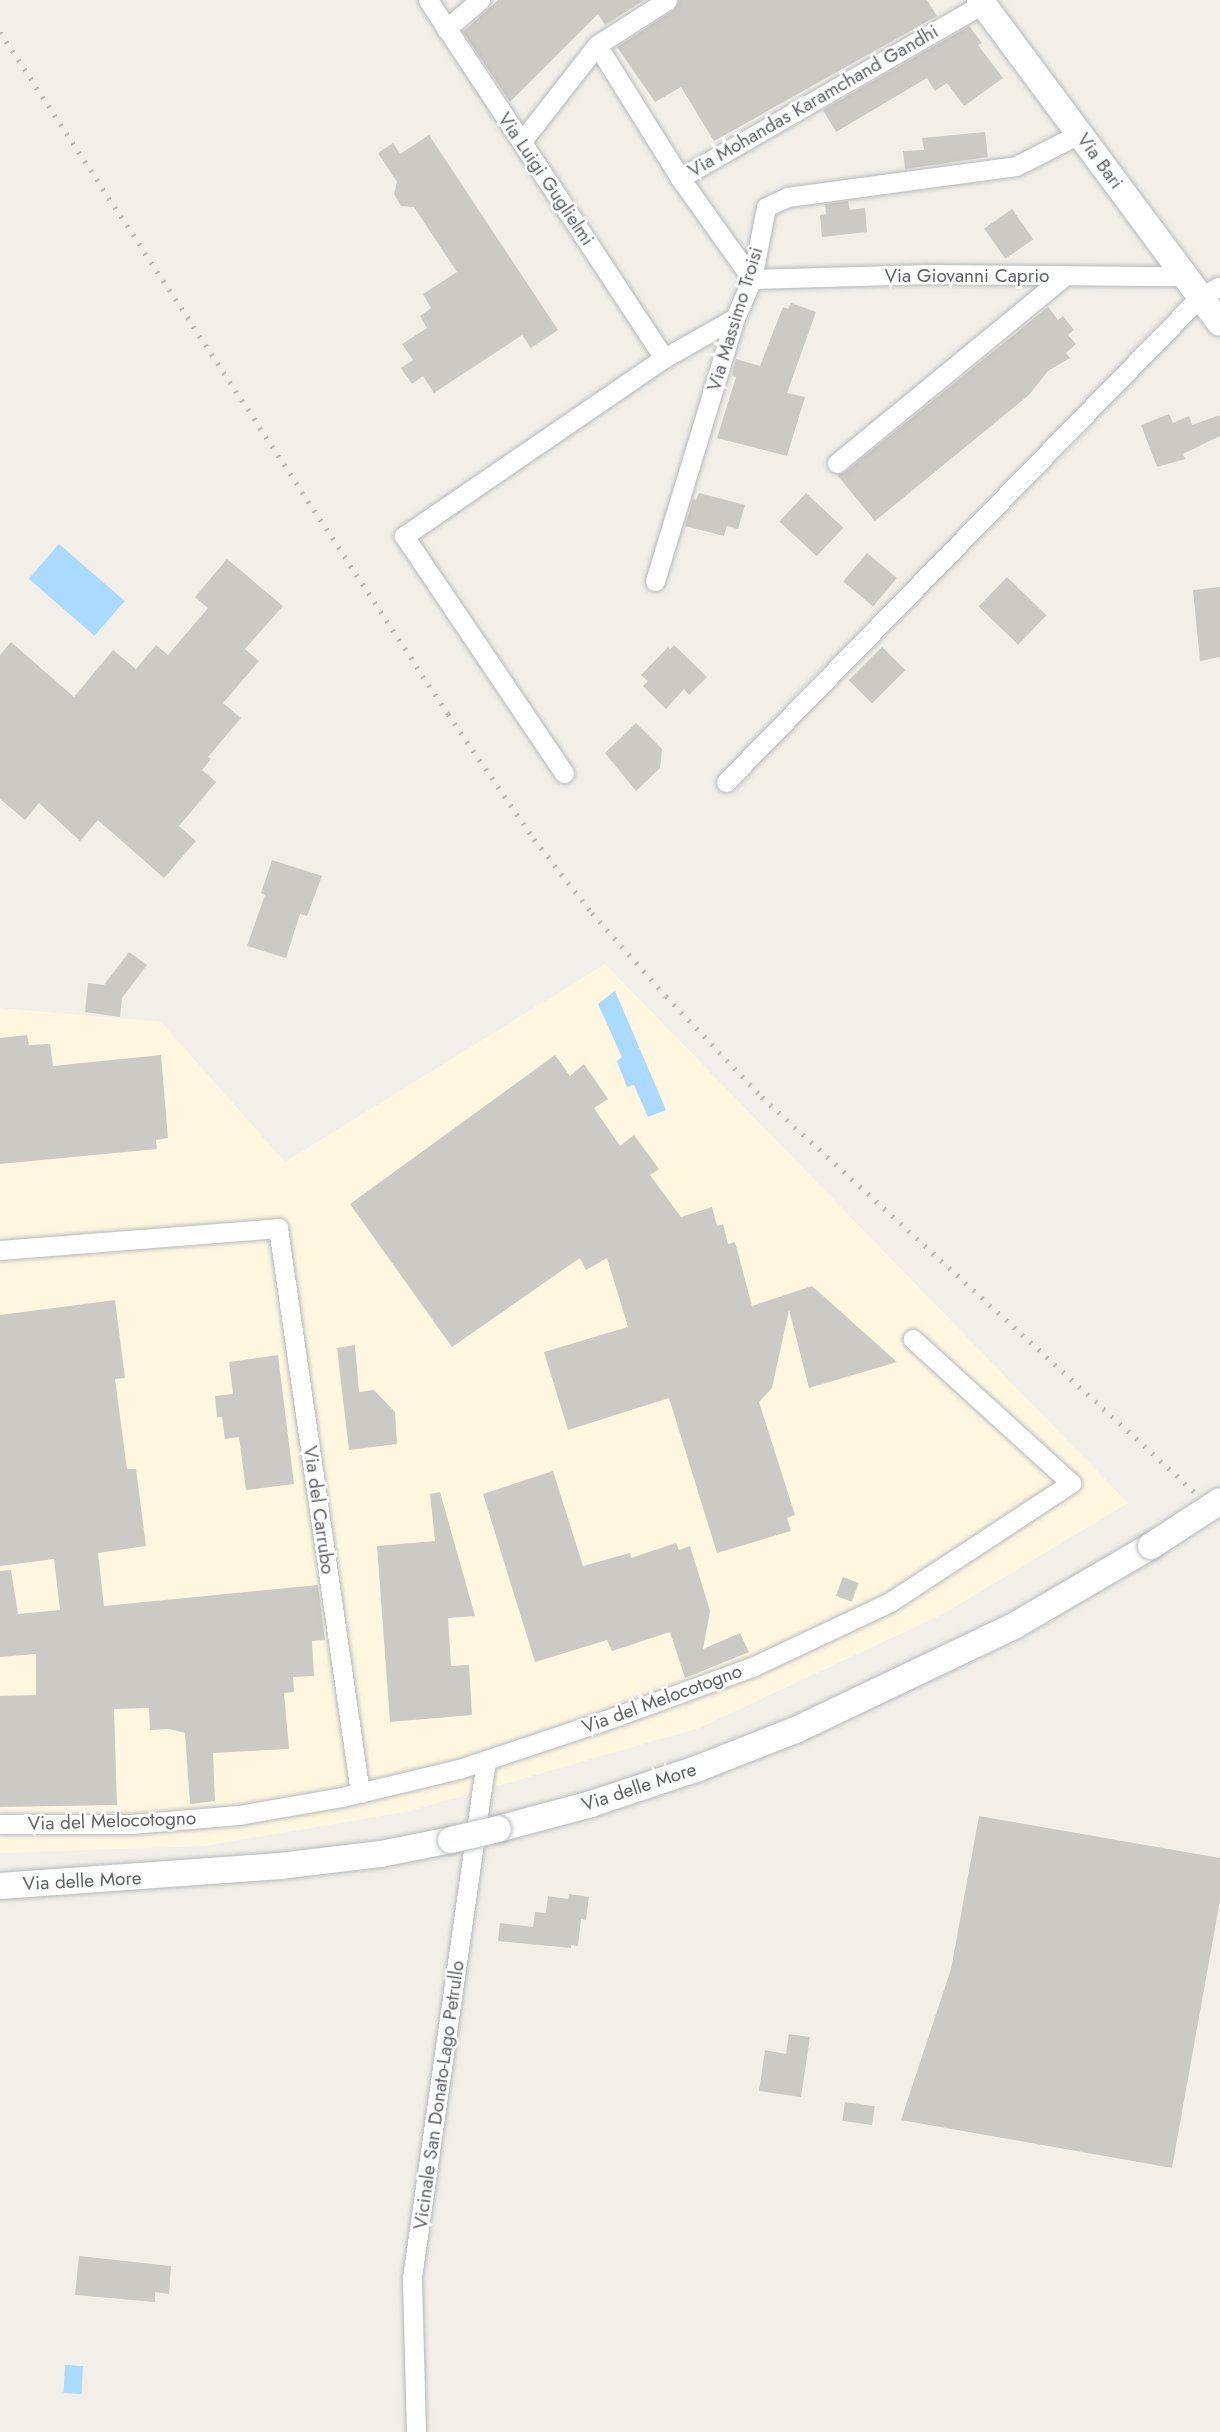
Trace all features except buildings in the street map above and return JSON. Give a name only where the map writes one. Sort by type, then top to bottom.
[{"type":"main road","name":"Via Bari","points":[[982,2],[1182,276]]},
{"type":"main road","points":[[1182,276],[1213,291],[1220,323]]},
{"type":"main road","name":"Via delle More","points":[[0,1886],[280,1866],[381,1854],[498,1829],[591,1804],[699,1768],[799,1729],[1014,1626],[1151,1546],[1220,1501]]},
{"type":"street","name":"Via Luigi Guglielmi","points":[[429,0],[664,358]]},
{"type":"street","points":[[446,29],[480,0]]},
{"type":"street","points":[[522,142],[597,44],[667,0]]},
{"type":"street","name":"Via Mohandas Karamchand Gandhi","points":[[680,178],[982,2]]},
{"type":"street","points":[[597,44],[680,178],[752,279]]},
{"type":"street","name":"Via Massimo Troisi","points":[[655,581],[735,318],[752,279],[766,207],[776,201],[1016,166],[1069,139],[1078,130]]},
{"type":"street","name":"Via Giovanni Caprio","points":[[752,279],[928,274],[1182,276]]},
{"type":"street","points":[[837,463],[1065,276]]},
{"type":"street","points":[[726,782],[1213,291]]},
{"type":"street","points":[[564,773],[404,536],[664,358],[735,318]]},
{"type":"street","name":"Via del Carrubo","points":[[0,1251],[278,1228],[360,1793]]},
{"type":"street","name":"Via del Melocotogno","points":[[0,1824],[131,1824],[239,1815],[360,1793],[486,1760],[754,1665],[878,1608],[1071,1483],[914,1339]]},
{"type":"street","name":"Vicinale San Donato-Lago Petrullo","points":[[415,2432],[412,2278],[486,1760]]},
{"type":"shaded area","points":[[605,964],[1128,1503],[941,1615],[699,1728],[410,1811],[204,1846],[0,1853],[0,1008],[161,1022],[285,1162]]},
{"type":"water","points":[[59,544],[125,601],[94,636],[29,579]]},
{"type":"water","points":[[615,991],[666,1110],[648,1117],[634,1085],[627,1087],[617,1061],[622,1057],[598,1004]]},
{"type":"water","points":[[65,2365],[83,2366],[82,2394],[64,2393]]},
{"type":"railway","points":[[0,32],[448,714],[534,839],[592,913],[762,1097],[1220,1515]]}]
